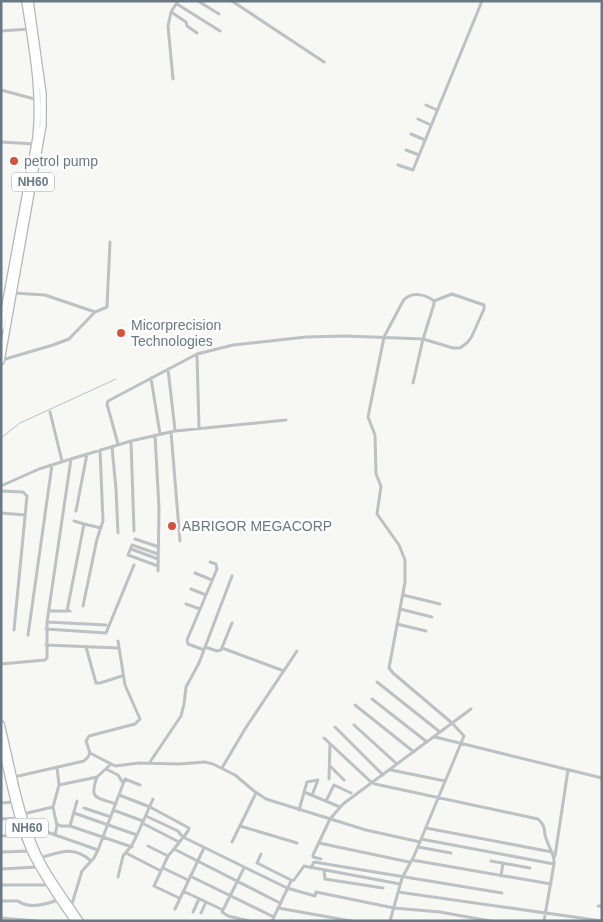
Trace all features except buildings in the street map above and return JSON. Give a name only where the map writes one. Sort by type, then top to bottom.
[{"type":"highway","name":"NH60","points":[[1,328],[35,144],[38,100],[25,1]]},
{"type":"highway","name":"NH60","points":[[1,360],[41,139],[43,117],[43,94],[30,1]]},
{"type":"highway","name":"NH60","points":[[1,724],[30,851],[74,921]]},
{"type":"highway","name":"NH60","points":[[1,745],[3,761],[21,816]]},
{"type":"highway","name":"NH60","points":[[26,833],[80,921]]},
{"type":"street","points":[[198,1],[219,14]]},
{"type":"street","points":[[232,1],[324,62]]},
{"type":"street","points":[[398,165],[413,170],[482,1]]},
{"type":"street","points":[[173,78],[168,26],[171,12],[177,3],[220,32]]},
{"type":"street","points":[[171,12],[186,22],[187,26],[197,33]]},
{"type":"street","points":[[1,32],[29,29]]},
{"type":"street","points":[[1,90],[38,100]]},
{"type":"street","points":[[426,105],[437,110]]},
{"type":"street","points":[[418,119],[431,125]]},
{"type":"street","points":[[411,134],[425,140]]},
{"type":"street","points":[[1,142],[35,144]]},
{"type":"street","points":[[406,150],[419,156]]},
{"type":"street","points":[[1,360],[53,345],[69,338],[95,312],[104,309],[108,304],[110,242]]},
{"type":"street","points":[[13,292],[45,295],[95,312]]},
{"type":"street","points":[[118,444],[107,402],[197,354],[213,348],[233,345],[306,337],[346,336],[384,337],[423,339],[453,348],[460,348],[472,336],[484,305],[452,294],[434,301],[413,294],[406,297],[384,337],[368,417],[375,435],[376,474],[381,486],[377,514],[402,552],[406,576],[390,670],[452,723],[464,736],[418,847],[402,878],[390,921]]},
{"type":"street","points":[[413,383],[434,301]]},
{"type":"street","points":[[197,354],[199,428]]},
{"type":"street","points":[[168,369],[180,541]]},
{"type":"street","points":[[151,378],[160,434]]},
{"type":"street","points":[[50,412],[62,461]]},
{"type":"street","points":[[1,486],[62,461],[131,440],[173,431],[286,420]]},
{"type":"street","points":[[155,435],[160,508],[158,571]]},
{"type":"street","points":[[131,440],[134,531]]},
{"type":"street","points":[[112,446],[118,533]]},
{"type":"street","points":[[84,606],[104,516],[100,450]]},
{"type":"street","points":[[76,511],[87,454]]},
{"type":"street","points":[[1,664],[47,659],[46,629],[71,459]]},
{"type":"street","points":[[28,635],[52,465]]},
{"type":"street","points":[[1,491],[26,494],[14,630]]},
{"type":"street","points":[[1,513],[25,515]]},
{"type":"street","points":[[74,522],[101,528]]},
{"type":"street","points":[[49,611],[69,611],[84,524]]},
{"type":"street","points":[[135,539],[159,547]]},
{"type":"street","points":[[158,554],[132,545],[128,555],[158,566]]},
{"type":"street","points":[[130,549],[158,560]]},
{"type":"street","points":[[210,562],[217,566],[187,642],[218,651],[222,648],[232,623]]},
{"type":"street","points":[[46,629],[106,633],[134,565]]},
{"type":"street","points":[[195,574],[212,580]]},
{"type":"street","points":[[150,763],[181,716],[186,687],[204,648],[232,576]]},
{"type":"street","points":[[191,589],[206,595]]},
{"type":"street","points":[[403,595],[440,604]]},
{"type":"street","points":[[186,604],[200,610]]},
{"type":"street","points":[[400,610],[432,617]]},
{"type":"street","points":[[47,622],[106,625]]},
{"type":"street","points":[[397,624],[426,631]]},
{"type":"street","points":[[118,641],[122,676],[126,691],[140,717],[140,721],[88,736],[86,741],[90,753],[110,765],[204,762],[235,775],[266,799],[299,810],[383,834],[554,864]]},
{"type":"street","points":[[46,645],[118,648]]},
{"type":"street","points":[[86,647],[96,683],[122,676]]},
{"type":"street","points":[[222,648],[284,670]]},
{"type":"street","points":[[222,768],[245,729],[297,651]]},
{"type":"street","points":[[378,682],[440,732]]},
{"type":"street","points":[[372,699],[427,742]]},
{"type":"street","points":[[355,705],[414,752]]},
{"type":"street","points":[[320,859],[313,857],[313,855],[330,819],[340,807],[471,709]]},
{"type":"street","points":[[354,725],[397,764]]},
{"type":"street","points":[[335,727],[383,774]]},
{"type":"street","points":[[434,737],[602,778]]},
{"type":"street","points":[[324,738],[371,782],[538,819],[545,828],[546,839],[552,852],[554,864]]},
{"type":"street","points":[[329,779],[330,744]]},
{"type":"street","points":[[14,777],[84,761],[90,753]]},
{"type":"street","points":[[59,785],[97,777],[110,765]]},
{"type":"street","points":[[330,766],[344,780]]},
{"type":"street","points":[[55,834],[56,824],[53,807],[59,785],[57,767]]},
{"type":"street","points":[[106,769],[118,775],[123,784]]},
{"type":"street","points":[[390,769],[445,781]]},
{"type":"street","points":[[544,921],[568,770]]},
{"type":"street","points":[[97,777],[93,791],[94,795],[116,804]]},
{"type":"street","points":[[71,907],[82,871],[98,850],[125,779],[140,784]]},
{"type":"street","points":[[299,810],[308,781],[318,780],[312,795]]},
{"type":"street","points":[[326,801],[334,785],[351,793]]},
{"type":"street","points":[[304,792],[340,807]]},
{"type":"street","points":[[232,842],[256,793]]},
{"type":"street","points":[[119,795],[150,807],[189,828],[168,856],[154,886],[179,898]]},
{"type":"street","points":[[118,877],[122,858],[132,847],[153,799]]},
{"type":"street","points":[[70,826],[77,801]]},
{"type":"street","points":[[1,803],[15,802]]},
{"type":"street","points":[[1,819],[21,816],[53,807]]},
{"type":"street","points":[[84,808],[111,817]]},
{"type":"street","points":[[113,810],[143,822],[179,842]]},
{"type":"street","points":[[74,813],[137,835]]},
{"type":"street","points":[[146,816],[178,831],[182,836],[204,848],[287,888],[315,896],[316,892],[394,908],[440,912],[490,921]]},
{"type":"street","points":[[56,824],[70,826],[132,847]]},
{"type":"street","points":[[240,826],[297,843]]},
{"type":"street","points":[[426,828],[552,852]]},
{"type":"street","points":[[1,836],[42,830],[98,850]]},
{"type":"street","points":[[319,843],[410,861],[551,884]]},
{"type":"street","points":[[148,846],[168,856]]},
{"type":"street","points":[[418,847],[450,853]]},
{"type":"street","points":[[175,909],[204,848]]},
{"type":"street","points":[[174,849],[280,903]]},
{"type":"street","points":[[1,852],[30,851]]},
{"type":"street","points":[[40,858],[64,851],[74,851],[91,861]]},
{"type":"street","points":[[126,853],[230,896],[273,919],[291,881],[294,880],[304,866],[400,884]]},
{"type":"street","points":[[261,854],[257,863],[291,881]]},
{"type":"street","points":[[491,861],[530,868]]},
{"type":"street","points":[[311,868],[314,862],[502,894]]},
{"type":"street","points":[[501,876],[503,863]]},
{"type":"street","points":[[1,869],[39,867]]},
{"type":"street","points":[[244,868],[222,914],[248,921]]},
{"type":"street","points":[[324,871],[325,879],[383,888]]},
{"type":"street","points":[[1,885],[50,885]]},
{"type":"street","points":[[183,891],[223,910]]},
{"type":"street","points":[[398,892],[602,921]]},
{"type":"street","points":[[193,912],[199,899]]},
{"type":"street","points":[[1,901],[18,901],[26,906],[60,900]]},
{"type":"street","points":[[201,913],[206,902]]},
{"type":"street","points":[[278,908],[351,921]]},
{"type":"street","points":[[1,918],[37,921]]},
{"type":"waterway","points":[[1,438],[20,423],[116,379]]},
{"type":"place","name":"petrol pump","points":[[14,161]]},
{"type":"place","name":"Micorprecision Technologies","points":[[121,333]]},
{"type":"place","name":"ABRIGOR MEGACORP","points":[[172,526]]}]
